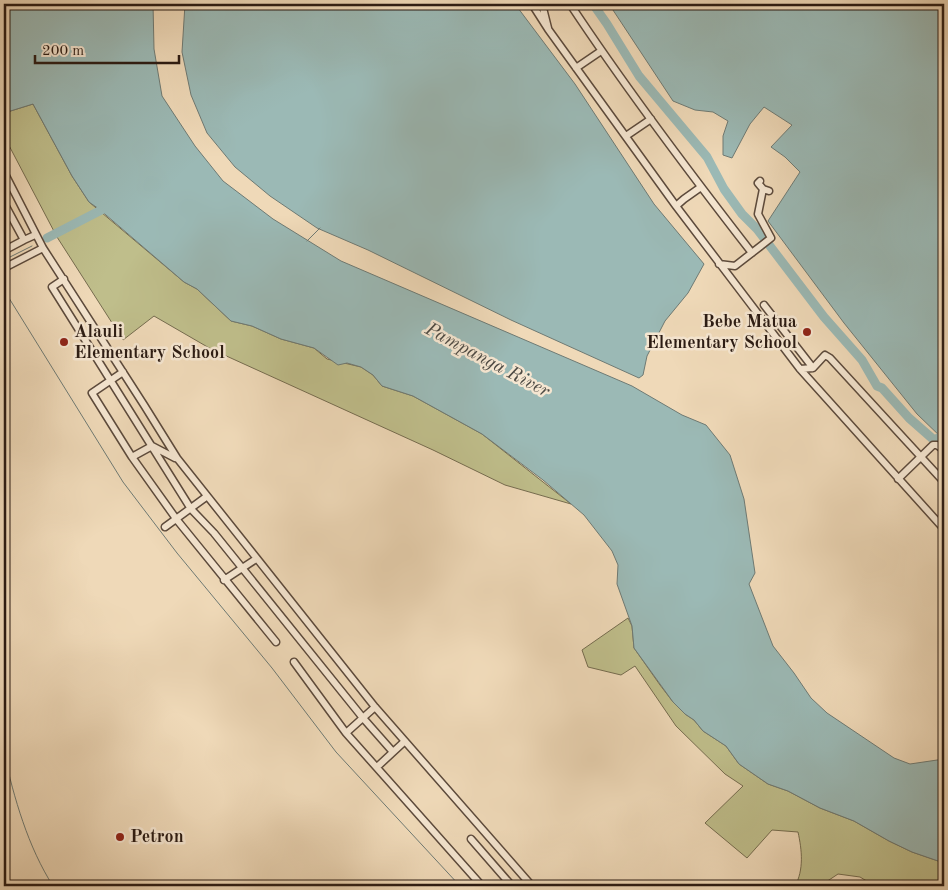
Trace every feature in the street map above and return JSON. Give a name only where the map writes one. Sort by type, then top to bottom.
[{"type":"street","points":[[532,4],[676,206],[800,369],[944,529]]},
{"type":"street","points":[[542,4],[548,29]]},
{"type":"street","points":[[570,4],[601,51],[701,188],[752,253]]},
{"type":"street","points":[[576,68],[601,51]]},
{"type":"street","points":[[626,136],[651,119]]},
{"type":"street","points":[[4,172],[43,248],[177,458],[206,497],[375,707],[531,886]]},
{"type":"street","points":[[719,264],[735,266],[771,238],[758,214],[766,190],[759,185],[760,181]]},
{"type":"street","points":[[676,206],[701,188]]},
{"type":"street","points":[[4,203],[24,240]]},
{"type":"street","points":[[4,247],[5,250],[36,235]]},
{"type":"street","points":[[4,268],[43,248]]},
{"type":"street","points":[[64,279],[52,287],[191,509],[214,533],[362,718],[393,752]]},
{"type":"street","points":[[764,305],[813,368]]},
{"type":"street","points":[[800,369],[813,368],[825,355],[830,358],[944,482]]},
{"type":"street","points":[[123,372],[92,393],[132,457],[177,520],[276,642]]},
{"type":"street","points":[[898,479],[933,445],[937,445],[944,450]]},
{"type":"street","points":[[152,446],[177,458]]},
{"type":"street","points":[[132,457],[152,446]]},
{"type":"street","points":[[165,527],[206,497]]},
{"type":"street","points":[[224,580],[256,559]]},
{"type":"street","points":[[294,662],[346,733],[482,886]]},
{"type":"street","points":[[346,733],[375,707]]},
{"type":"street","points":[[377,767],[405,742]]},
{"type":"street","points":[[471,839],[512,886]]},
{"type":"shaded area","points":[[33,104],[72,176],[89,202],[184,282],[197,289],[231,321],[252,326],[281,339],[314,348],[327,359],[361,367],[373,375],[382,386],[413,396],[482,434],[571,504],[505,485],[433,450],[211,349],[154,316],[123,340],[57,237],[4,136],[4,113]]},
{"type":"shaded area","points":[[628,618],[632,626],[634,648],[660,685],[673,702],[694,720],[703,731],[726,746],[739,764],[768,784],[854,821],[912,852],[944,863],[944,886],[875,886],[860,877],[838,874],[820,886],[795,886],[800,873],[801,860],[798,832],[772,830],[747,858],[705,823],[743,786],[725,774],[676,726],[635,666],[621,675],[588,667],[582,650]]},
{"type":"water","name":"Pampanga River","points":[[4,4],[153,4],[154,49],[162,96],[195,146],[223,181],[273,219],[341,261],[632,386],[682,415],[706,425],[730,455],[744,499],[755,573],[749,584],[773,646],[811,698],[827,713],[894,758],[910,764],[944,759],[944,863],[912,852],[854,821],[768,784],[739,764],[726,746],[703,731],[694,720],[685,714],[673,702],[634,648],[632,626],[617,584],[618,565],[612,551],[584,515],[543,480],[482,434],[413,396],[382,386],[373,375],[361,367],[347,363],[338,365],[314,348],[281,339],[252,326],[231,321],[197,289],[184,282],[89,202],[72,176],[33,104],[4,113]]},
{"type":"water","points":[[185,4],[515,4],[575,84],[654,204],[704,264],[688,293],[665,321],[647,356],[643,375],[639,378],[511,320],[368,250],[317,228],[270,196],[235,167],[207,133],[191,95],[182,52]]},
{"type":"water","points":[[609,4],[944,4],[944,440],[917,414],[844,323],[768,221],[800,172],[785,157],[771,147],[792,125],[764,107],[750,124],[732,158],[723,155],[723,136],[728,121],[713,112],[695,110],[673,101]]},
{"type":"waterway","points":[[593,4],[639,76],[707,157],[724,189],[742,214],[757,229],[824,317],[862,360],[877,386],[882,388],[909,418],[934,440],[944,435]]},
{"type":"waterway","points":[[47,238],[111,205]]},
{"type":"waterway","points":[[307,241],[320,228]]},
{"type":"waterway","points":[[4,260],[32,246]]},
{"type":"waterway","points":[[4,290],[123,482],[177,553],[272,668],[336,752],[460,886]]},
{"type":"waterway","points":[[4,753],[12,787],[29,839],[53,886]]},
{"type":"place","name":"Bebe Matua Elementary School","points":[[807,332]]},
{"type":"place","name":"Alauli Elementary School","points":[[64,342]]},
{"type":"place","name":"Petron","points":[[120,837]]}]
